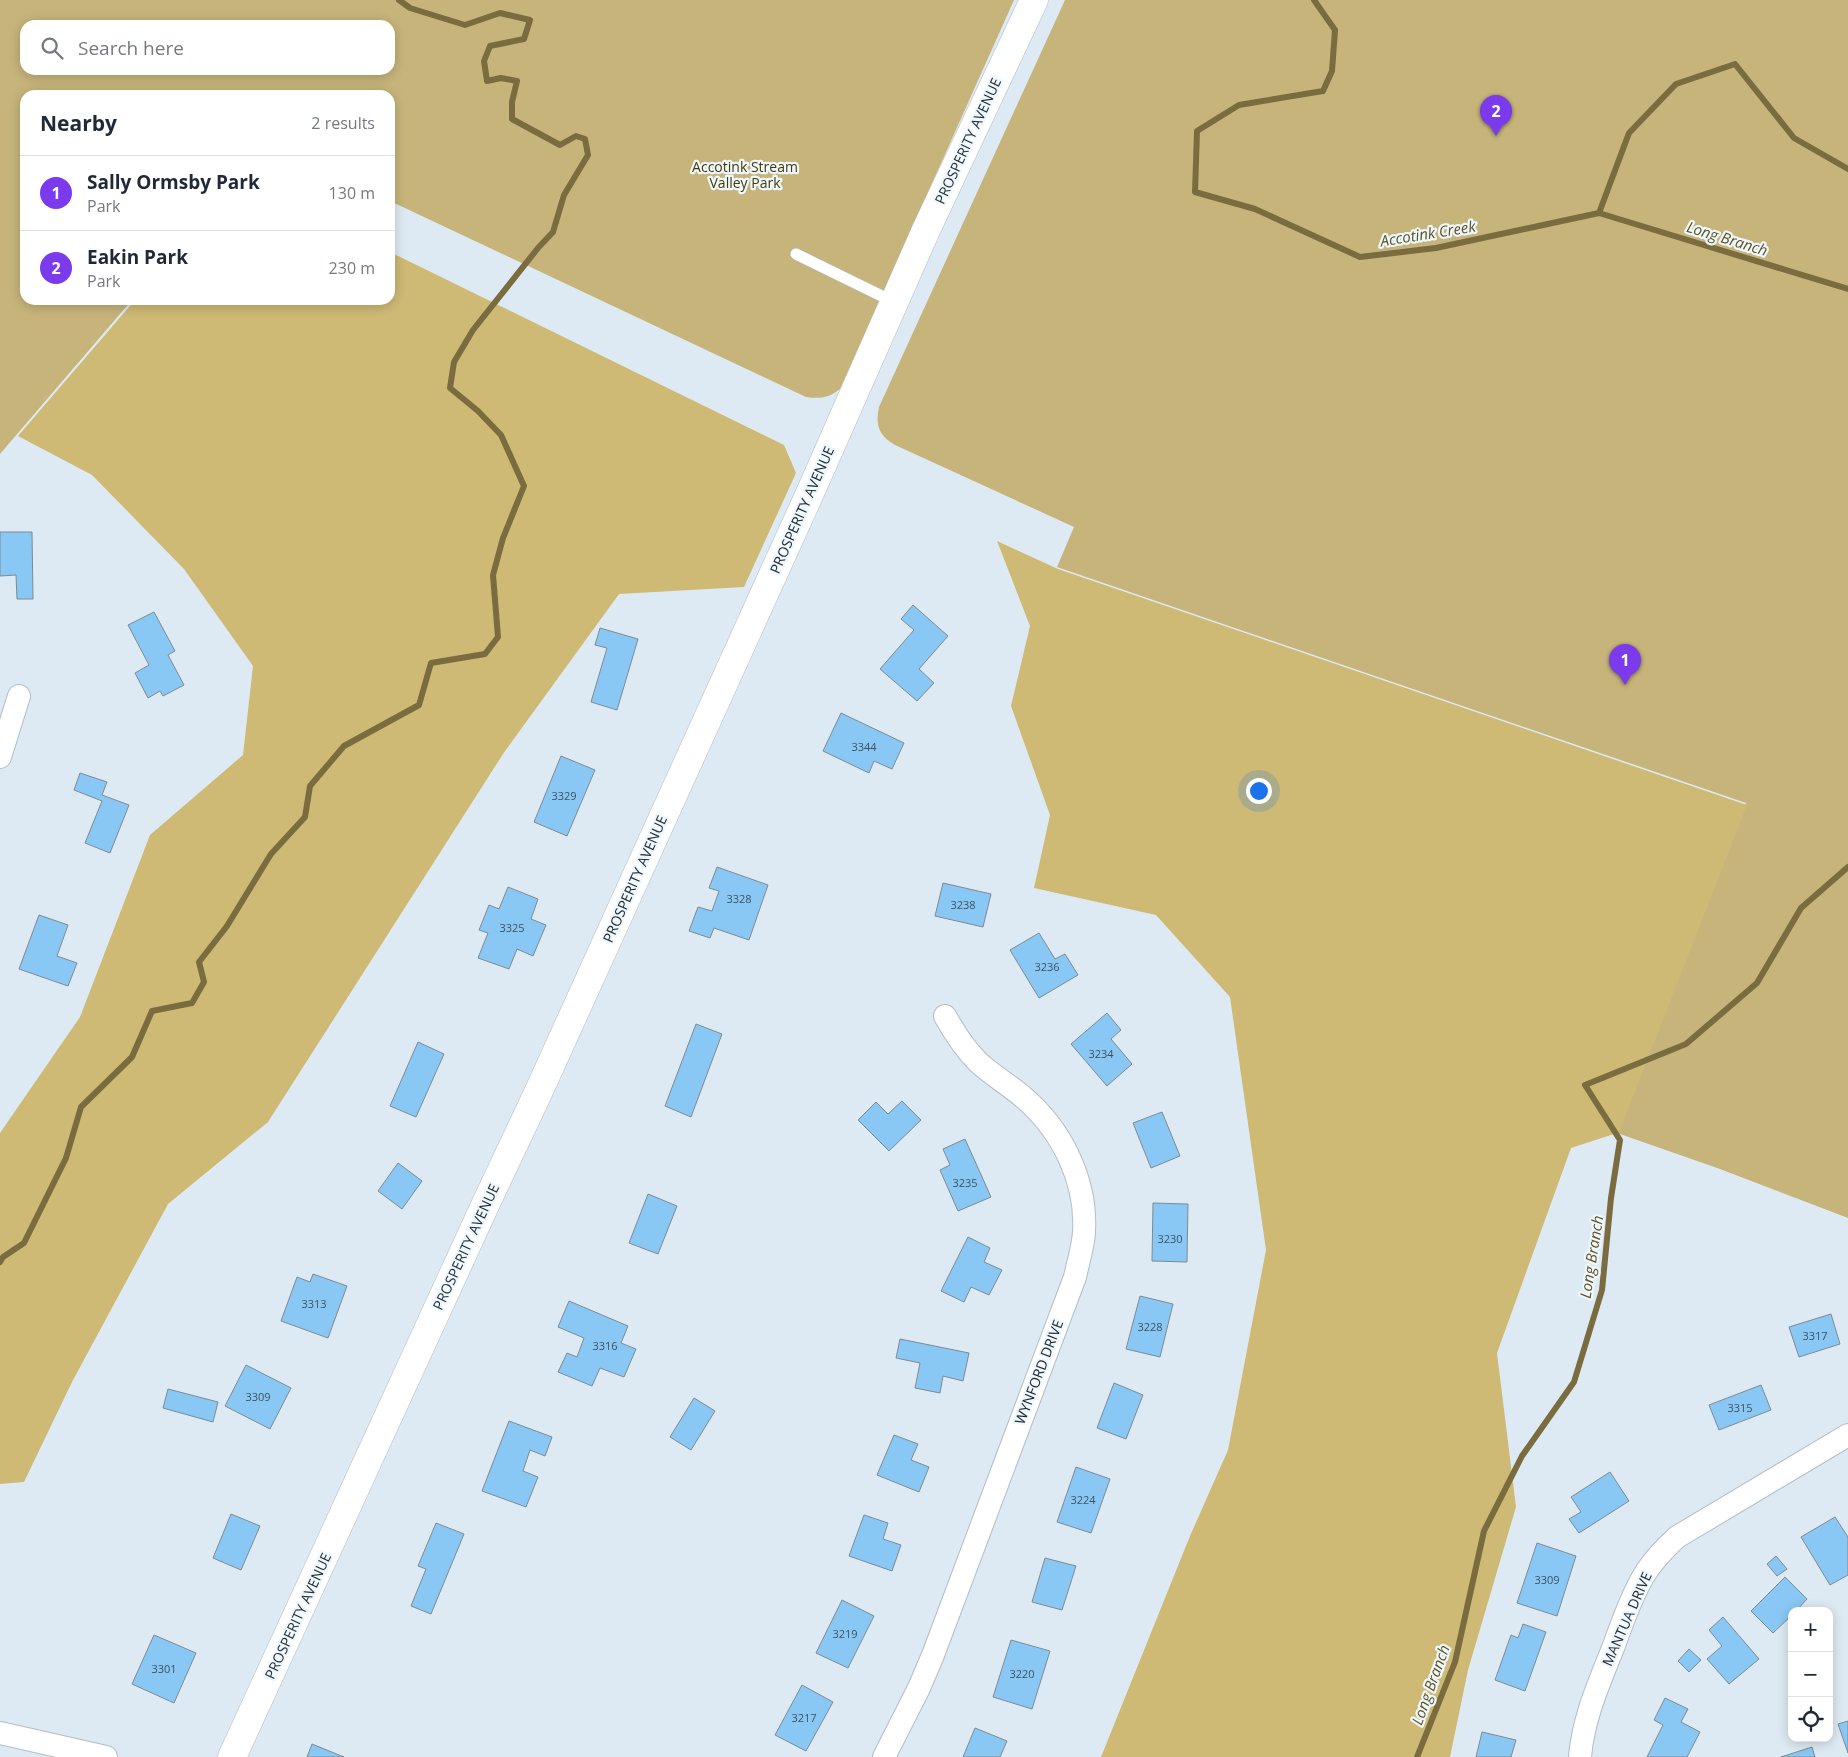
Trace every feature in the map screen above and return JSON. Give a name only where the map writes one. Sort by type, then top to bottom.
[{"type":"main road","name":"PROSPERITY AVENUE","points":[[232,1757],[542,1084],[826,457],[894,302],[1034,0]]},
{"type":"street","points":[[0,756],[19,696]]},
{"type":"street","name":"WYNFORD DRIVE","points":[[884,1757],[926,1672],[1075,1277],[1083,1246],[1082,1200],[1075,1171],[1064,1145],[1047,1120],[1024,1098],[978,1062],[959,1041],[944,1016]]},
{"type":"street","name":"MANTUA DRIVE","points":[[1580,1757],[1581,1740],[1589,1710],[1642,1578],[1657,1556],[1677,1537],[1848,1435]]},
{"type":"street","points":[[0,1733],[106,1757]]},
{"type":"lane","points":[[796,254],[894,302]]},
{"type":"green space","name":"Accotink Stream Valley Park","points":[[0,0],[1014,0],[840,389],[828,396],[820,398],[806,397],[395,203],[395,90],[20,90],[20,305],[128,305],[0,454]]},
{"type":"green space","points":[[1065,0],[1848,0],[1848,1218],[1720,1169],[1617,1133],[1746,803],[1057,567],[1074,527],[895,445],[882,434],[878,425],[879,407]]},
{"type":"shaded area","points":[[395,254],[784,445],[796,473],[744,587],[619,594],[503,754],[268,1122],[168,1204],[72,1382],[24,1482],[0,1484],[0,1133],[80,1017],[150,835],[243,755],[253,666],[184,569],[92,475],[18,436],[131,305],[395,305]]},
{"type":"shaded area","points":[[997,541],[1058,569],[1747,805],[1618,1135],[1617,1133],[1571,1148],[1497,1353],[1516,1507],[1468,1670],[1450,1757],[1101,1757],[1190,1536],[1228,1450],[1266,1250],[1230,997],[1156,915],[1034,888],[1050,815],[1011,706],[1030,626]]},
{"type":"building","points":[[0,532],[32,532],[33,599],[17,599],[16,575],[0,576]]},
{"type":"building","points":[[913,605],[948,636],[919,669],[934,683],[917,701],[880,669],[914,630],[901,619]]},
{"type":"building","points":[[154,612],[175,651],[168,655],[184,685],[163,696],[160,691],[148,698],[135,673],[149,665],[128,625]]},
{"type":"building","points":[[600,628],[638,639],[617,710],[591,702],[607,648],[595,645]]},
{"type":"building","points":[[841,713],[904,743],[892,769],[874,761],[869,773],[823,751]]},
{"type":"building","points":[[561,756],[595,770],[567,836],[534,822]]},
{"type":"building","points":[[80,773],[107,782],[102,795],[129,805],[110,853],[85,843],[102,801],[74,790]]},
{"type":"building","points":[[717,867],[768,885],[749,940],[714,928],[710,938],[689,931],[698,907],[712,911],[719,891],[709,888]]},
{"type":"building","points":[[943,883],[991,894],[983,927],[935,916]]},
{"type":"building","points":[[508,887],[538,899],[531,919],[546,925],[533,956],[517,949],[509,969],[478,958],[488,933],[479,930],[489,905],[499,909]]},
{"type":"building","points":[[39,915],[68,925],[57,956],[77,963],[68,986],[19,969]]},
{"type":"building","points":[[1039,933],[1055,959],[1065,954],[1078,975],[1039,998],[1010,950]]},
{"type":"building","points":[[1107,1013],[1121,1030],[1111,1039],[1132,1064],[1107,1086],[1071,1044]]},
{"type":"building","points":[[696,1024],[722,1034],[691,1117],[665,1106]]},
{"type":"building","points":[[418,1042],[444,1054],[416,1117],[390,1106]]},
{"type":"building","points":[[902,1101],[921,1120],[889,1151],[858,1120],[876,1102],[888,1114]]},
{"type":"building","points":[[1162,1112],[1180,1156],[1151,1168],[1133,1123]]},
{"type":"building","points":[[965,1139],[991,1197],[958,1211],[940,1170],[950,1165],[943,1149]]},
{"type":"building","points":[[398,1163],[422,1181],[402,1209],[378,1191]]},
{"type":"building","points":[[648,1194],[677,1206],[658,1254],[629,1243]]},
{"type":"building","points":[[1153,1203],[1188,1204],[1187,1262],[1152,1261]]},
{"type":"building","points":[[968,1237],[990,1248],[984,1262],[1002,1270],[989,1295],[971,1287],[964,1302],[941,1291]]},
{"type":"building","points":[[313,1274],[347,1286],[328,1338],[281,1321],[297,1277],[310,1282]]},
{"type":"building","points":[[1140,1296],[1173,1304],[1160,1357],[1126,1349]]},
{"type":"building","points":[[569,1301],[628,1326],[621,1343],[636,1349],[624,1377],[600,1368],[592,1386],[558,1372],[567,1353],[577,1357],[584,1338],[558,1327]]},
{"type":"building","points":[[1831,1314],[1840,1344],[1799,1357],[1789,1327]]},
{"type":"building","points":[[900,1339],[969,1353],[963,1381],[943,1376],[940,1393],[915,1388],[920,1363],[896,1358]]},
{"type":"building","points":[[246,1365],[291,1388],[270,1429],[225,1406]]},
{"type":"building","points":[[1114,1383],[1143,1395],[1126,1439],[1097,1428]]},
{"type":"building","points":[[1761,1385],[1771,1410],[1719,1430],[1709,1405]]},
{"type":"building","points":[[168,1389],[218,1402],[213,1422],[163,1408]]},
{"type":"building","points":[[694,1398],[715,1411],[691,1450],[670,1437]]},
{"type":"building","points":[[509,1421],[552,1437],[545,1456],[530,1450],[523,1471],[538,1477],[526,1507],[482,1491]]},
{"type":"building","points":[[894,1435],[918,1444],[911,1460],[929,1467],[919,1492],[877,1475]]},
{"type":"building","points":[[1076,1467],[1110,1479],[1091,1533],[1057,1522]]},
{"type":"building","points":[[1610,1472],[1629,1501],[1579,1533],[1569,1519],[1581,1512],[1571,1497]]},
{"type":"building","points":[[231,1514],[260,1526],[241,1570],[213,1558]]},
{"type":"building","points":[[864,1515],[888,1523],[883,1539],[901,1545],[892,1571],[849,1556]]},
{"type":"building","points":[[1835,1517],[1848,1537],[1848,1575],[1830,1585],[1801,1537]]},
{"type":"building","points":[[436,1523],[464,1534],[431,1614],[411,1606],[426,1569],[418,1566]]},
{"type":"building","points":[[1537,1543],[1576,1556],[1557,1616],[1517,1603]]},
{"type":"building","points":[[1776,1556],[1787,1569],[1777,1576],[1767,1564]]},
{"type":"building","points":[[1045,1558],[1076,1566],[1062,1610],[1032,1602]]},
{"type":"building","points":[[1785,1577],[1807,1599],[1800,1607],[1788,1607],[1788,1619],[1773,1633],[1751,1611]]},
{"type":"building","points":[[842,1600],[874,1616],[848,1668],[816,1653]]},
{"type":"building","points":[[1723,1617],[1759,1659],[1729,1684],[1707,1659],[1722,1646],[1709,1630]]},
{"type":"building","points":[[1523,1624],[1546,1632],[1525,1691],[1495,1680],[1511,1635],[1518,1638]]},
{"type":"building","points":[[154,1635],[196,1653],[174,1703],[132,1684]]},
{"type":"building","points":[[1011,1640],[1050,1651],[1032,1709],[993,1697]]},
{"type":"building","points":[[1689,1649],[1701,1660],[1689,1672],[1678,1661]]},
{"type":"building","points":[[802,1685],[833,1702],[806,1751],[775,1735]]},
{"type":"building","points":[[1665,1698],[1688,1709],[1681,1722],[1700,1732],[1687,1757],[1647,1757],[1663,1725],[1654,1720]]},
{"type":"building","points":[[1848,1721],[1848,1753],[1838,1724]]},
{"type":"building","points":[[975,1728],[1007,1741],[1000,1757],[963,1757]]},
{"type":"building","points":[[1482,1732],[1516,1740],[1511,1757],[1476,1757]]},
{"type":"building","points":[[312,1744],[344,1757],[307,1757]]},
{"type":"building","points":[[1812,1747],[1815,1757],[1781,1757]]},
{"type":"waterway","points":[[0,1262],[3,1257],[24,1243],[66,1158],[81,1107],[132,1057],[152,1011],[192,1003],[204,982],[199,962],[227,926],[271,854],[305,817],[310,786],[344,746],[419,705],[431,663],[485,654],[498,637],[493,575],[503,538],[524,486],[501,435],[478,411],[450,388],[454,362],[473,330],[538,248],[553,232],[564,195],[588,155],[585,139],[576,136],[560,145],[512,119],[512,102],[517,81],[501,78],[487,81],[484,61],[490,46],[524,39],[530,20],[500,13],[465,25],[410,8],[399,0]]},
{"type":"waterway","name":"Accotink Creek","points":[[1314,0],[1335,30],[1332,71],[1323,91],[1239,105],[1197,131],[1195,192],[1255,209],[1360,257],[1436,248],[1599,213],[1629,133],[1676,84],[1735,64],[1794,138],[1848,169]]},
{"type":"waterway","name":"Long Branch","points":[[1599,213],[1848,289]]},
{"type":"waterway","name":"Long Branch","points":[[1417,1757],[1455,1662],[1484,1531],[1522,1456],[1574,1382],[1602,1290],[1611,1198],[1620,1140],[1585,1085],[1686,1044],[1757,983],[1801,908],[1848,867]]},
{"type":"place","name":"Eakin Park","points":[[1496,136]]},
{"type":"place","name":"Sally Ormsby Park","points":[[1625,685]]}]
